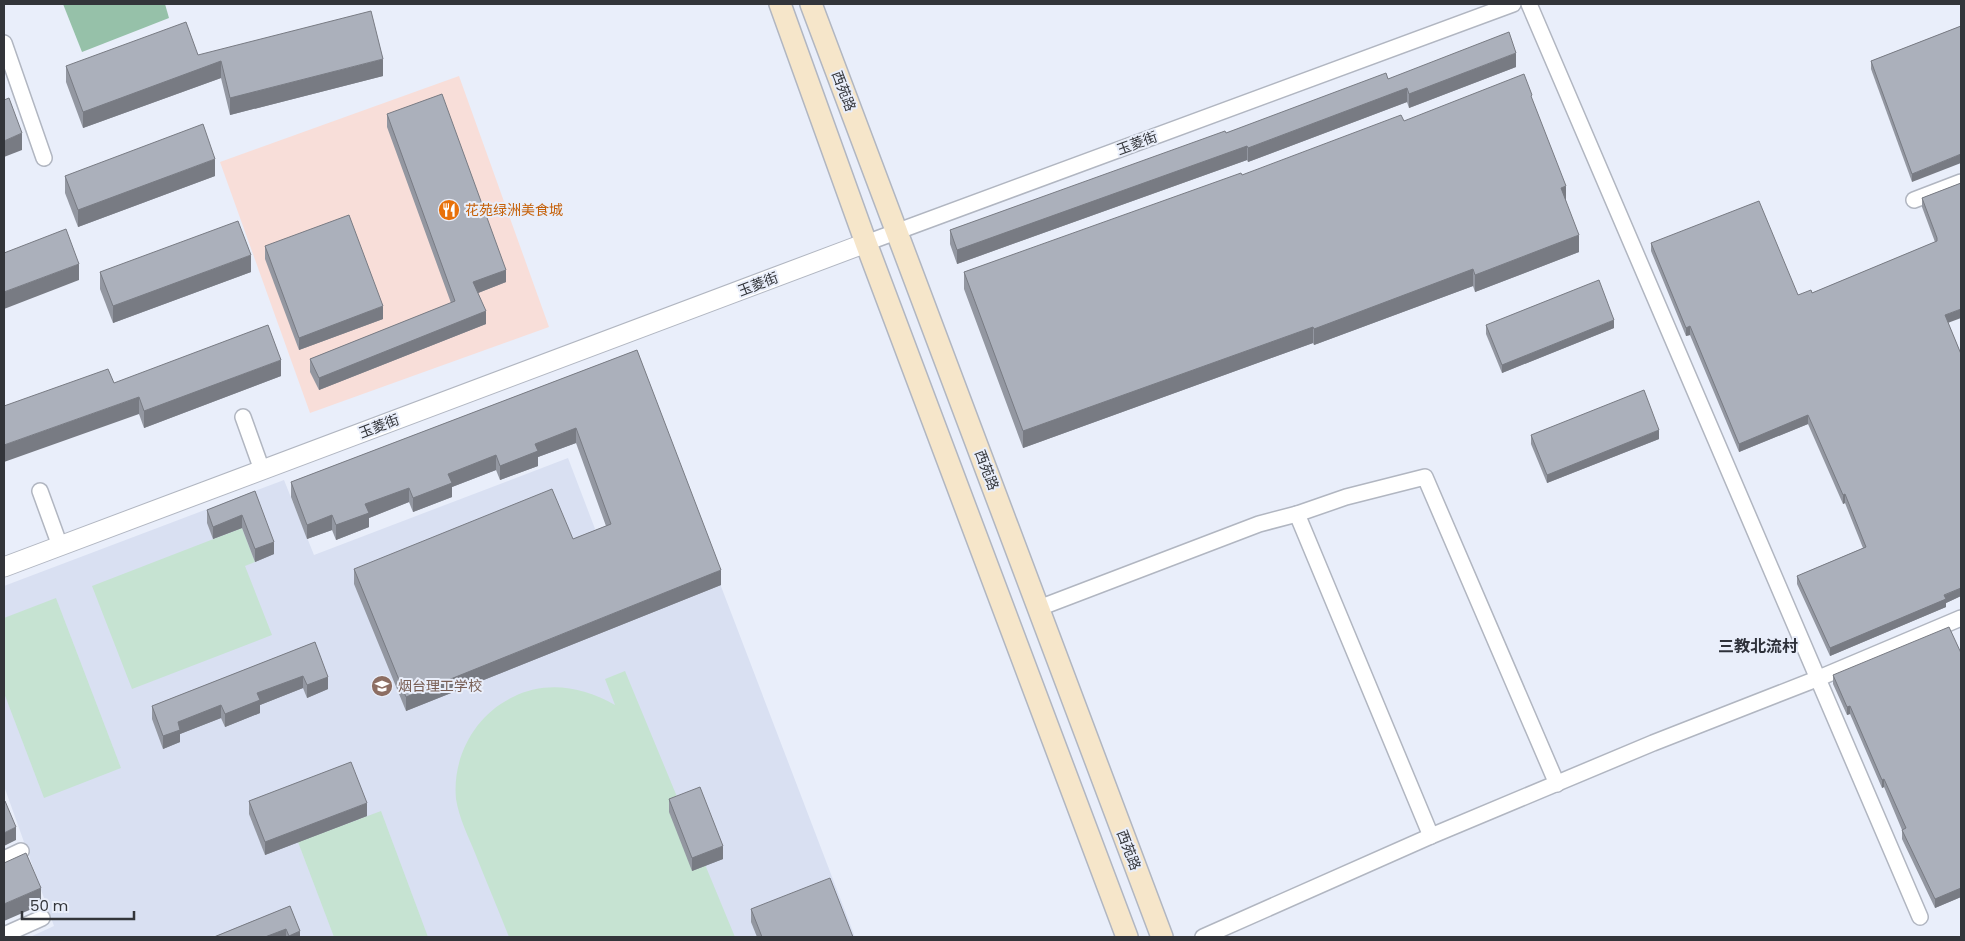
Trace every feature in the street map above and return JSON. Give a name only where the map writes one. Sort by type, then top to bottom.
[{"type":"main road","points":[[780,4],[866,244],[1127,937]]},
{"type":"main road","name":"西苑路","points":[[811,4],[1162,937]]},
{"type":"street","name":"玉菱街","points":[[4,567],[897,232],[1513,4]]},
{"type":"street","points":[[1529,4],[1920,917]]},
{"type":"street","points":[[4,43],[10,80],[44,158]]},
{"type":"street","points":[[1914,200],[1961,182]]},
{"type":"street","points":[[243,417],[262,470]]},
{"type":"street","points":[[1039,608],[1259,524],[1297,514],[1346,497],[1424,477],[1556,784]]},
{"type":"street","points":[[40,491],[60,546]]},
{"type":"street","points":[[1297,514],[1431,836]]},
{"type":"street","points":[[1203,937],[1431,836],[1653,743],[1819,678],[1961,618]]},
{"type":"street","points":[[4,859],[21,851]]},
{"type":"street","points":[[4,935],[42,918]]},
{"type":"shaded area","points":[[459,76],[549,327],[310,413],[220,162]]},
{"type":"shaded area","name":"烟台理工学校","points":[[568,458],[597,534],[688,500],[855,937],[30,937],[54,926],[4,786],[4,586],[284,480],[314,555]]},
{"type":"green space","points":[[63,4],[165,4],[169,18],[82,52]]},
{"type":"green space","points":[[242,528],[255,562],[245,566],[272,635],[132,689],[92,586]]},
{"type":"green space","points":[[56,598],[121,768],[44,798],[4,693],[4,618]]},
{"type":"green space","points":[[625,671],[735,937],[509,937],[457,806],[456,783],[462,753],[477,726],[499,705],[513,697],[539,689],[565,688],[590,694],[615,705],[605,679]]},
{"type":"green space","points":[[381,811],[428,937],[334,937],[298,842]]},
{"type":"building","points":[[371,11],[383,59],[230,98],[221,61],[83,112],[66,66],[186,22],[198,55]]},
{"type":"building","points":[[1961,26],[1961,154],[1912,174],[1871,61]]},
{"type":"building","points":[[1509,32],[1516,53],[1409,94],[1407,88],[1248,148],[1247,146],[957,250],[950,230],[1225,131],[1226,133],[1386,73],[1388,79]]},
{"type":"building","points":[[1524,74],[1566,186],[1561,188],[1579,235],[1475,275],[1473,269],[1314,329],[1313,327],[1023,431],[964,272],[1241,173],[1242,175],[1401,115],[1404,121]]},
{"type":"building","points":[[442,94],[506,270],[473,282],[486,311],[319,378],[310,359],[455,301],[387,114]]},
{"type":"building","points":[[9,98],[22,133],[4,141],[4,100]]},
{"type":"building","points":[[203,124],[215,159],[78,210],[65,176]]},
{"type":"building","points":[[1961,183],[1961,309],[1945,315],[1961,354],[1961,588],[1944,595],[1946,599],[1830,648],[1797,576],[1866,547],[1845,494],[1843,495],[1808,415],[1739,444],[1690,326],[1686,328],[1651,243],[1759,201],[1798,295],[1811,290],[1812,293],[1937,241],[1922,198]]},
{"type":"building","points":[[349,215],[383,306],[299,338],[265,246]]},
{"type":"building","points":[[238,221],[251,255],[113,306],[100,272]]},
{"type":"building","points":[[66,229],[79,264],[4,292],[4,253]]},
{"type":"building","points":[[1599,280],[1614,320],[1502,365],[1486,325]]},
{"type":"building","points":[[268,325],[281,360],[144,411],[139,397],[4,445],[4,406],[108,369],[114,383]]},
{"type":"building","points":[[637,350],[721,570],[406,697],[354,569],[552,489],[573,539],[611,524],[576,428],[535,444],[538,451],[500,466],[496,455],[448,474],[452,483],[413,498],[409,488],[365,504],[369,513],[336,525],[332,515],[307,525],[291,482]]},
{"type":"building","points":[[1644,390],[1659,430],[1547,475],[1531,435]]},
{"type":"building","points":[[255,491],[274,542],[255,549],[242,515],[213,527],[207,510]]},
{"type":"building","points":[[1949,627],[1961,653],[1961,888],[1935,899],[1902,830],[1906,828],[1884,779],[1882,780],[1850,706],[1847,707],[1833,675]]},
{"type":"building","points":[[315,642],[328,677],[307,685],[303,676],[257,693],[260,700],[225,714],[221,705],[178,722],[180,730],[163,736],[152,706]]},
{"type":"building","points":[[351,762],[367,803],[265,842],[249,801]]},
{"type":"building","points":[[700,787],[723,846],[692,858],[669,799]]},
{"type":"building","points":[[4,801],[16,827],[4,833]]},
{"type":"building","points":[[26,853],[41,888],[4,904],[4,863]]},
{"type":"building","points":[[830,878],[853,937],[762,937],[751,909]]},
{"type":"building","points":[[290,906],[300,931],[289,936],[286,929],[265,937],[214,937]]},
{"type":"place","name":"花苑绿洲美食城","points":[[449,210]]},
{"type":"place","name":"烟台理工学校","points":[[382,686]]},
{"type":"district","name":"三教北流村","points":[[1758,646]]}]
